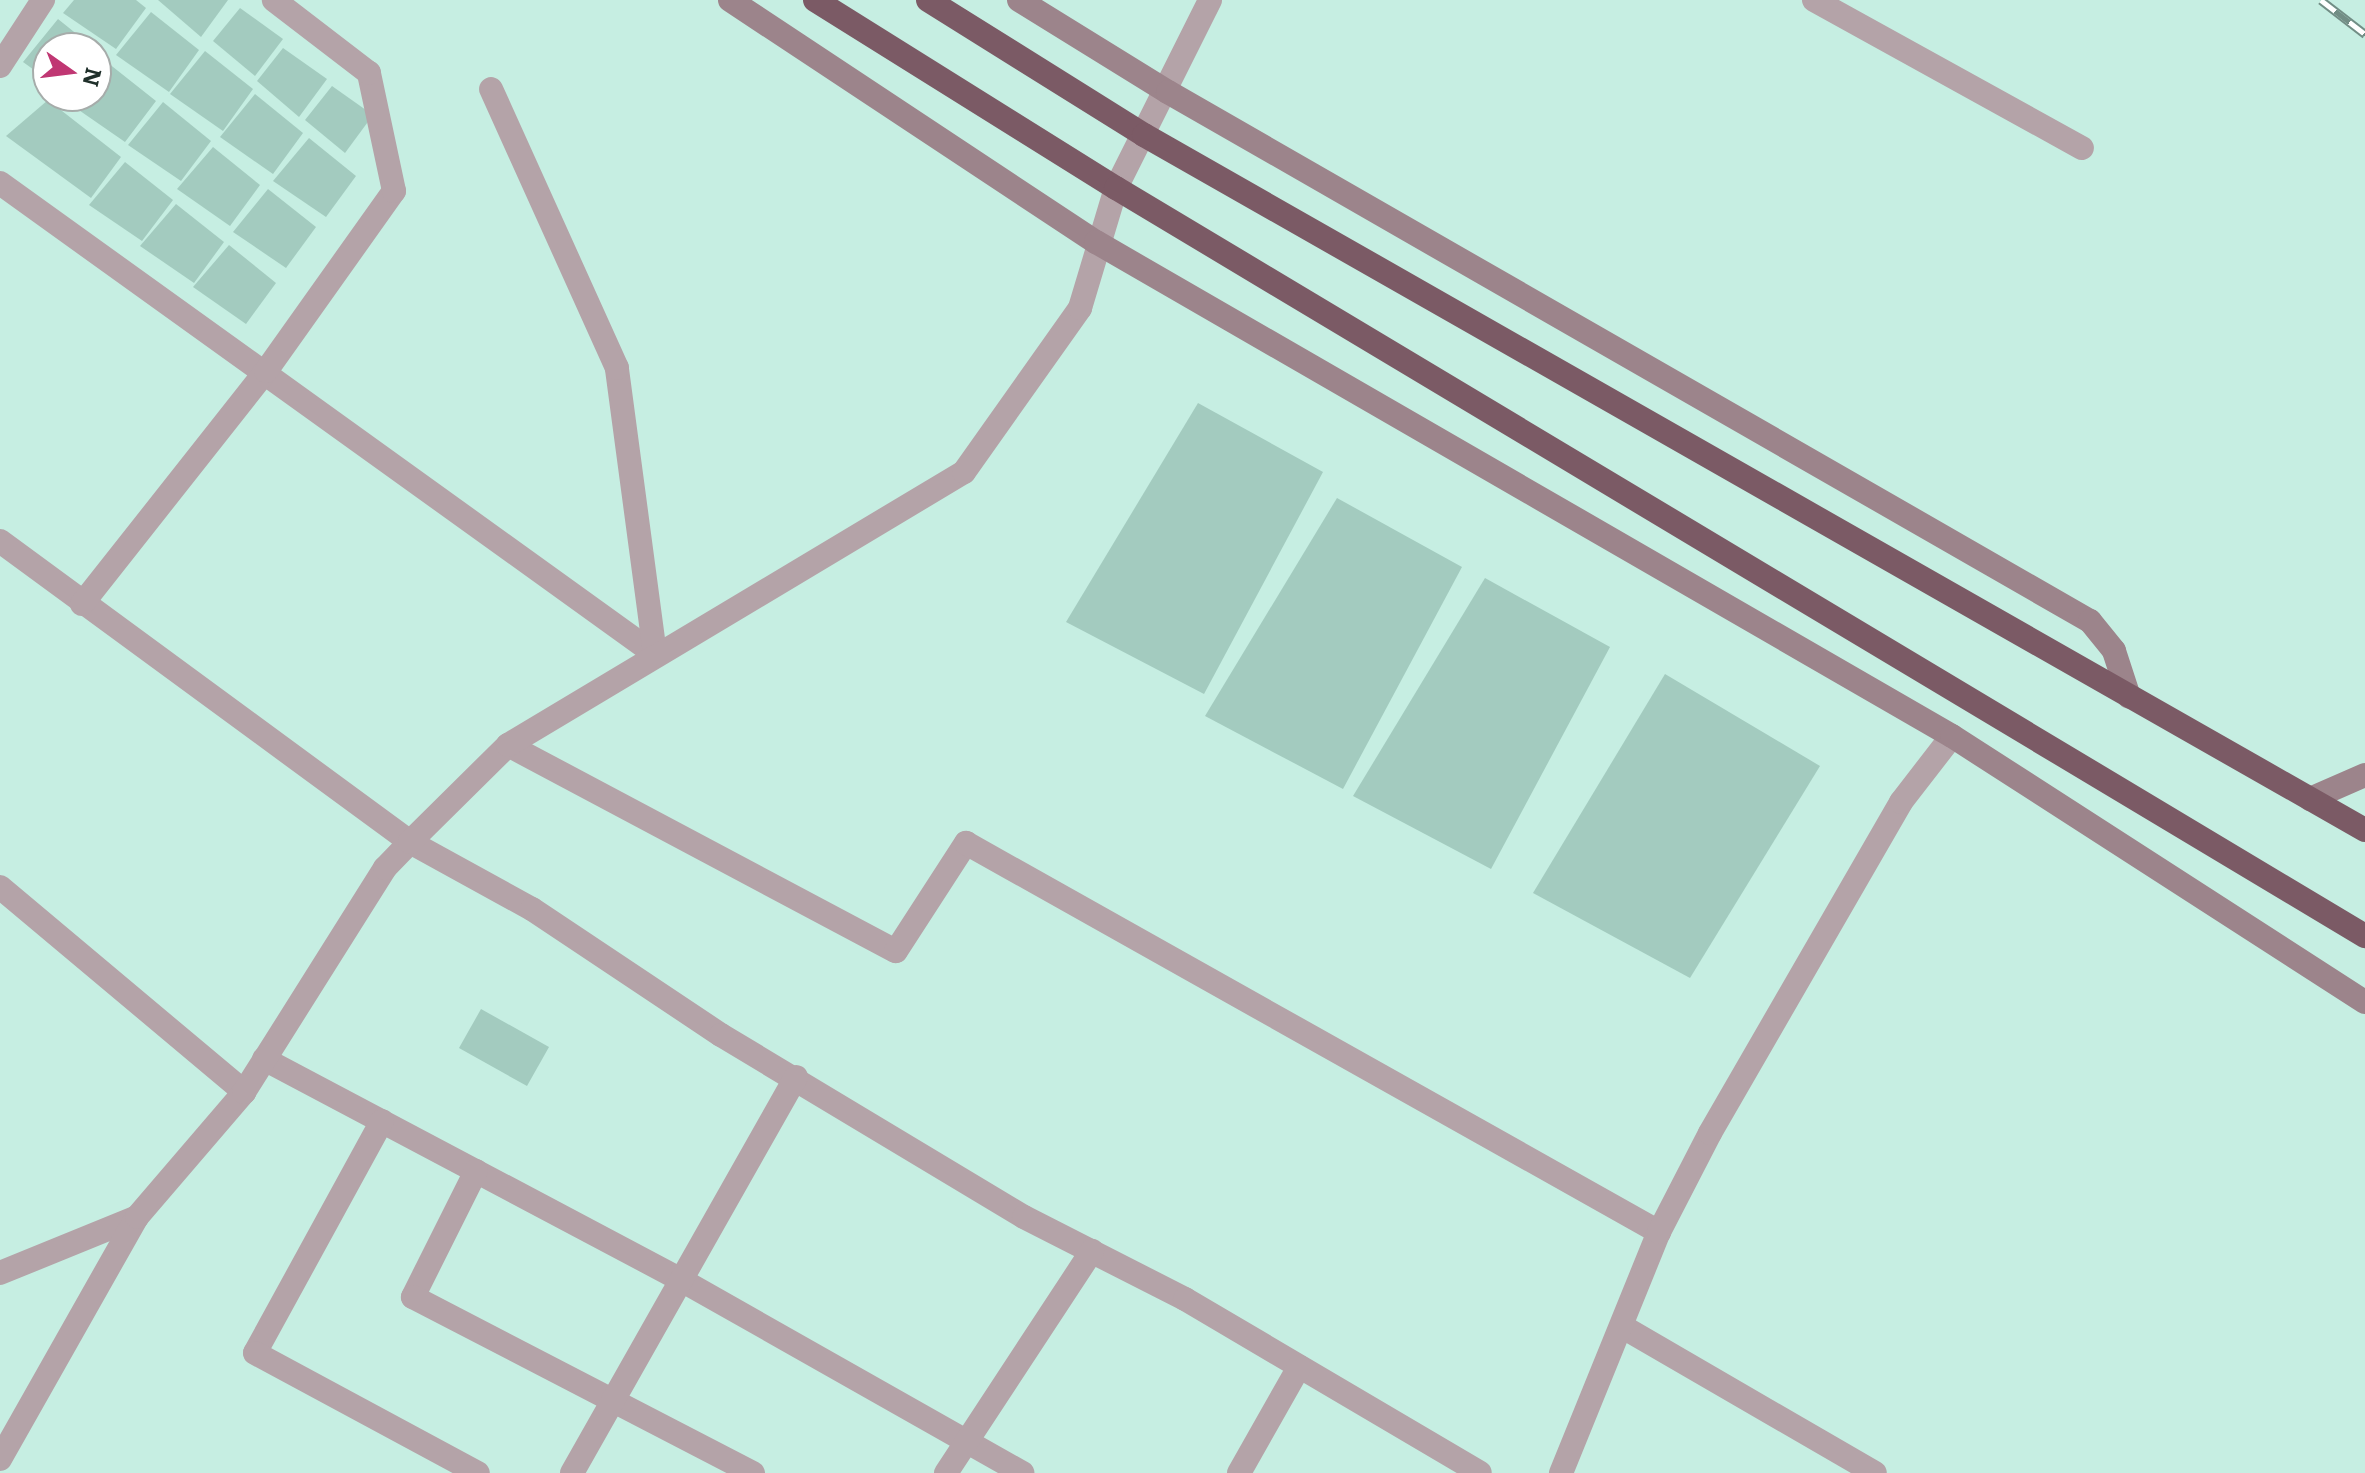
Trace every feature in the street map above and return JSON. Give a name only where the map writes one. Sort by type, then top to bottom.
[{"type":"highway","points":[[815,0],[1116,188],[2365,936]]},
{"type":"highway","points":[[928,0],[1144,135],[2365,830]]},
{"type":"street","points":[[0,66],[43,0]]},
{"type":"street","points":[[82,604],[266,371],[394,191],[369,73],[274,0]]},
{"type":"street","points":[[730,0],[1096,242],[1952,736],[2365,1002]]},
{"type":"street","points":[[1019,0],[1168,92],[2090,621],[2114,651],[2129,697]]},
{"type":"street","points":[[0,1459],[137,1217],[244,1092],[385,868],[410,842],[508,745],[655,654],[964,472],[1080,308],[1096,242],[1116,188],[1168,92],[1210,0]]},
{"type":"street","points":[[1814,0],[2082,148]]},
{"type":"street","points":[[491,89],[617,368],[655,654]]},
{"type":"street","points":[[0,183],[266,371],[655,654]]},
{"type":"street","points":[[0,541],[410,842],[532,909],[796,1077],[1480,1473]]},
{"type":"street","points":[[1561,1473],[1623,1327],[1659,1232],[1856,878],[1901,802],[1952,736]]},
{"type":"street","points":[[508,745],[896,951],[966,843],[1659,1232]]},
{"type":"street","points":[[2310,799],[2365,775]]},
{"type":"street","points":[[0,887],[244,1092]]},
{"type":"street","points":[[264,1059],[683,1281],[1022,1473]]},
{"type":"street","points":[[572,1473],[796,1077]]},
{"type":"street","points":[[382,1121],[255,1353],[478,1473]]},
{"type":"street","points":[[476,1171],[413,1297],[613,1397],[753,1473]]},
{"type":"street","points":[[0,1273],[137,1217]]},
{"type":"street","points":[[946,1473],[1092,1251]]},
{"type":"street","points":[[1623,1327],[1875,1473]]},
{"type":"street","points":[[1239,1473],[1299,1367]]},
{"type":"building","points":[[74,0],[136,0],[146,8],[116,49],[112,46],[112,32],[91,32],[63,13]]},
{"type":"building","points":[[158,0],[228,0],[201,37]]},
{"type":"building","points":[[240,8],[283,39],[255,76],[213,41]]},
{"type":"building","points":[[151,12],[199,50],[169,92],[116,55]]},
{"type":"building","points":[[58,19],[74,32],[47,32]]},
{"type":"building","points":[[283,48],[327,79],[299,117],[257,81]]},
{"type":"building","points":[[32,51],[32,68],[23,62]]},
{"type":"building","points":[[205,51],[253,89],[223,131],[170,94]]},
{"type":"building","points":[[112,66],[156,101],[125,142],[82,112],[112,112]]},
{"type":"building","points":[[332,86],[373,115],[345,153],[305,120]]},
{"type":"building","points":[[255,94],[303,133],[273,174],[220,137]]},
{"type":"building","points":[[163,102],[211,141],[181,181],[128,145]]},
{"type":"building","points":[[34,112],[63,112],[121,157],[91,198],[6,136]]},
{"type":"building","points":[[309,138],[356,176],[326,217],[273,181]]},
{"type":"building","points":[[213,147],[260,185],[230,226],[177,189]]},
{"type":"building","points":[[125,162],[173,200],[142,241],[89,205]]},
{"type":"building","points":[[268,189],[316,227],[286,268],[233,232]]},
{"type":"building","points":[[176,204],[224,242],[194,283],[140,246]]},
{"type":"building","points":[[229,245],[276,283],[246,324],[193,287]]},
{"type":"building","points":[[1198,403],[1323,472],[1204,694],[1066,622]]},
{"type":"building","points":[[1337,498],[1462,567],[1343,789],[1205,716]]},
{"type":"building","points":[[1485,578],[1610,647],[1491,869],[1353,796]]},
{"type":"building","points":[[1665,674],[1820,766],[1690,978],[1533,893]]},
{"type":"building","points":[[481,1009],[549,1047],[527,1086],[459,1048]]},
{"type":"railway","points":[[2321,0],[2365,34]]}]
